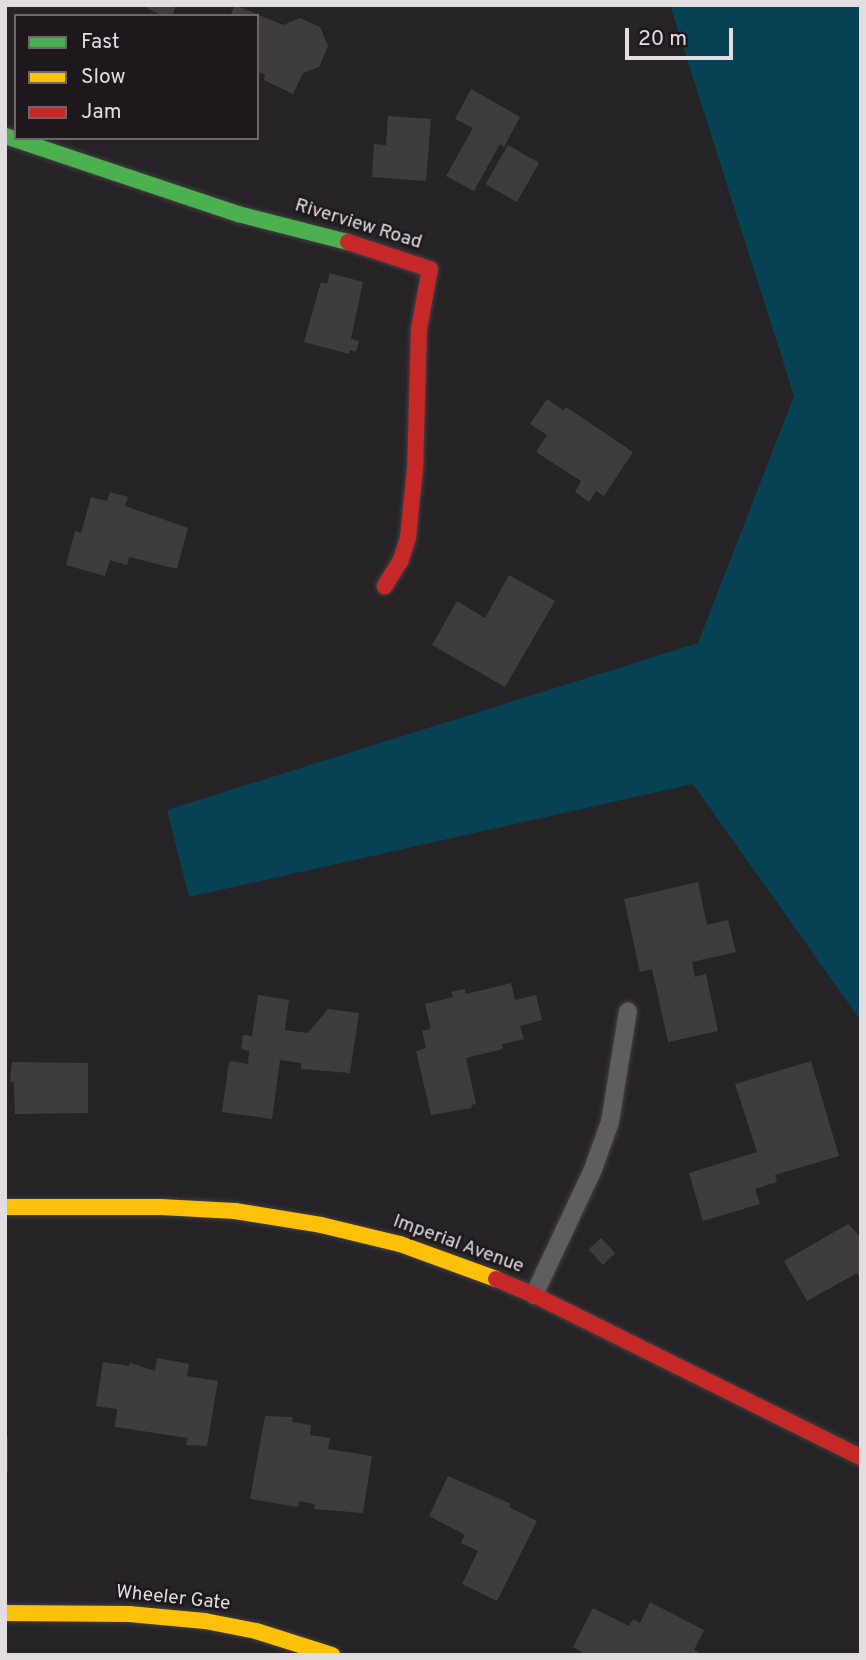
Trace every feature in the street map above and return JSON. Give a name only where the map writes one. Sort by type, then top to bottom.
[{"type":"street","name":"Riverview Road","points":[[17,140],[238,214],[318,232],[430,269],[419,329],[415,468],[408,538],[401,560],[385,586]]},
{"type":"street","name":"Imperial Avenue","points":[[5,1207],[172,1207],[268,1216],[400,1244],[534,1295],[861,1457]]},
{"type":"street","name":"Wheeler Gate","points":[[5,1613],[129,1614],[205,1622],[256,1631],[332,1655]]},
{"type":"lane","points":[[534,1295],[592,1172],[610,1122],[628,1011]]},
{"type":"water","points":[[670,5],[861,5],[861,1021],[693,784],[189,897],[167,810],[698,643],[794,396]]},
{"type":"building","points":[[141,5],[176,5],[173,14],[159,14]]},
{"type":"building","points":[[235,5],[257,14],[231,14]]},
{"type":"building","points":[[259,15],[283,25],[300,18],[320,27],[328,46],[319,67],[303,73],[293,94],[264,80],[265,75],[259,72]]},
{"type":"building","points":[[471,89],[520,117],[504,147],[500,144],[474,191],[446,176],[473,128],[455,119]]},
{"type":"building","points":[[388,116],[431,119],[426,181],[372,177],[374,144],[386,145]]},
{"type":"building","points":[[508,145],[539,163],[517,202],[486,184]]},
{"type":"building","points":[[330,273],[363,282],[351,339],[359,341],[356,352],[350,350],[349,354],[304,342],[321,282],[327,284]]},
{"type":"building","points":[[547,399],[563,410],[566,407],[633,452],[604,496],[596,491],[589,502],[575,492],[581,481],[536,452],[547,435],[530,424]]},
{"type":"building","points":[[110,492],[128,497],[125,506],[188,528],[177,569],[129,557],[127,565],[110,560],[105,576],[66,565],[75,531],[81,533],[91,497],[107,501]]},
{"type":"building","points":[[509,575],[555,601],[505,687],[432,645],[457,601],[485,618]]},
{"type":"building","points":[[698,882],[707,925],[728,920],[736,952],[692,962],[695,977],[706,974],[718,1031],[668,1042],[652,969],[640,972],[624,899]]},
{"type":"building","points":[[511,983],[515,1000],[536,995],[542,1020],[520,1026],[524,1039],[502,1044],[503,1049],[466,1058],[476,1104],[471,1105],[472,1108],[431,1115],[416,1051],[426,1048],[422,1031],[431,1029],[425,1004],[453,997],[451,992],[465,989],[466,994]]},
{"type":"building","points":[[258,995],[289,1000],[285,1030],[308,1033],[328,1009],[359,1013],[350,1073],[301,1069],[301,1063],[280,1060],[272,1119],[222,1112],[229,1061],[248,1064],[249,1051],[241,1049],[243,1035],[252,1036]]},
{"type":"building","points":[[811,1061],[839,1156],[775,1175],[777,1182],[755,1189],[760,1204],[703,1221],[689,1173],[757,1152],[735,1084]]},
{"type":"building","points":[[12,1062],[88,1063],[88,1113],[15,1114],[14,1082],[10,1082]]},
{"type":"building","points":[[848,1224],[861,1237],[861,1280],[857,1273],[807,1301],[784,1261]]},
{"type":"building","points":[[601,1238],[615,1253],[603,1265],[589,1250]]},
{"type":"building","points":[[157,1358],[189,1364],[187,1376],[218,1381],[207,1446],[186,1445],[188,1438],[115,1427],[117,1409],[96,1406],[103,1362],[129,1366],[130,1363],[155,1371]]},
{"type":"building","points":[[265,1416],[293,1417],[292,1422],[311,1425],[310,1435],[330,1438],[328,1449],[372,1456],[363,1513],[314,1509],[315,1504],[299,1501],[298,1507],[250,1499]]},
{"type":"building","points":[[5,1437],[8,1437],[8,1472],[5,1472]]},
{"type":"building","points":[[448,1476],[511,1504],[509,1507],[537,1521],[497,1601],[462,1584],[478,1551],[461,1543],[465,1535],[429,1516]]},
{"type":"building","points":[[650,1602],[704,1630],[694,1650],[703,1655],[587,1655],[573,1647],[593,1608],[629,1626],[633,1619],[640,1623]]},
{"type":"traffic: fast","points":[[5,136],[14,139]]},
{"type":"traffic: fast","points":[[17,140],[238,214],[348,242]]},
{"type":"traffic: slow","points":[[5,1207],[161,1207],[235,1211],[321,1225],[400,1244],[496,1279]]},
{"type":"traffic: slow","points":[[5,1613],[129,1614],[205,1621],[256,1631],[332,1655]]},
{"type":"traffic: jam","points":[[348,242],[430,269],[419,329],[415,468],[408,538],[401,560],[385,586]]},
{"type":"traffic: jam","points":[[496,1279],[534,1295],[861,1457]]}]
